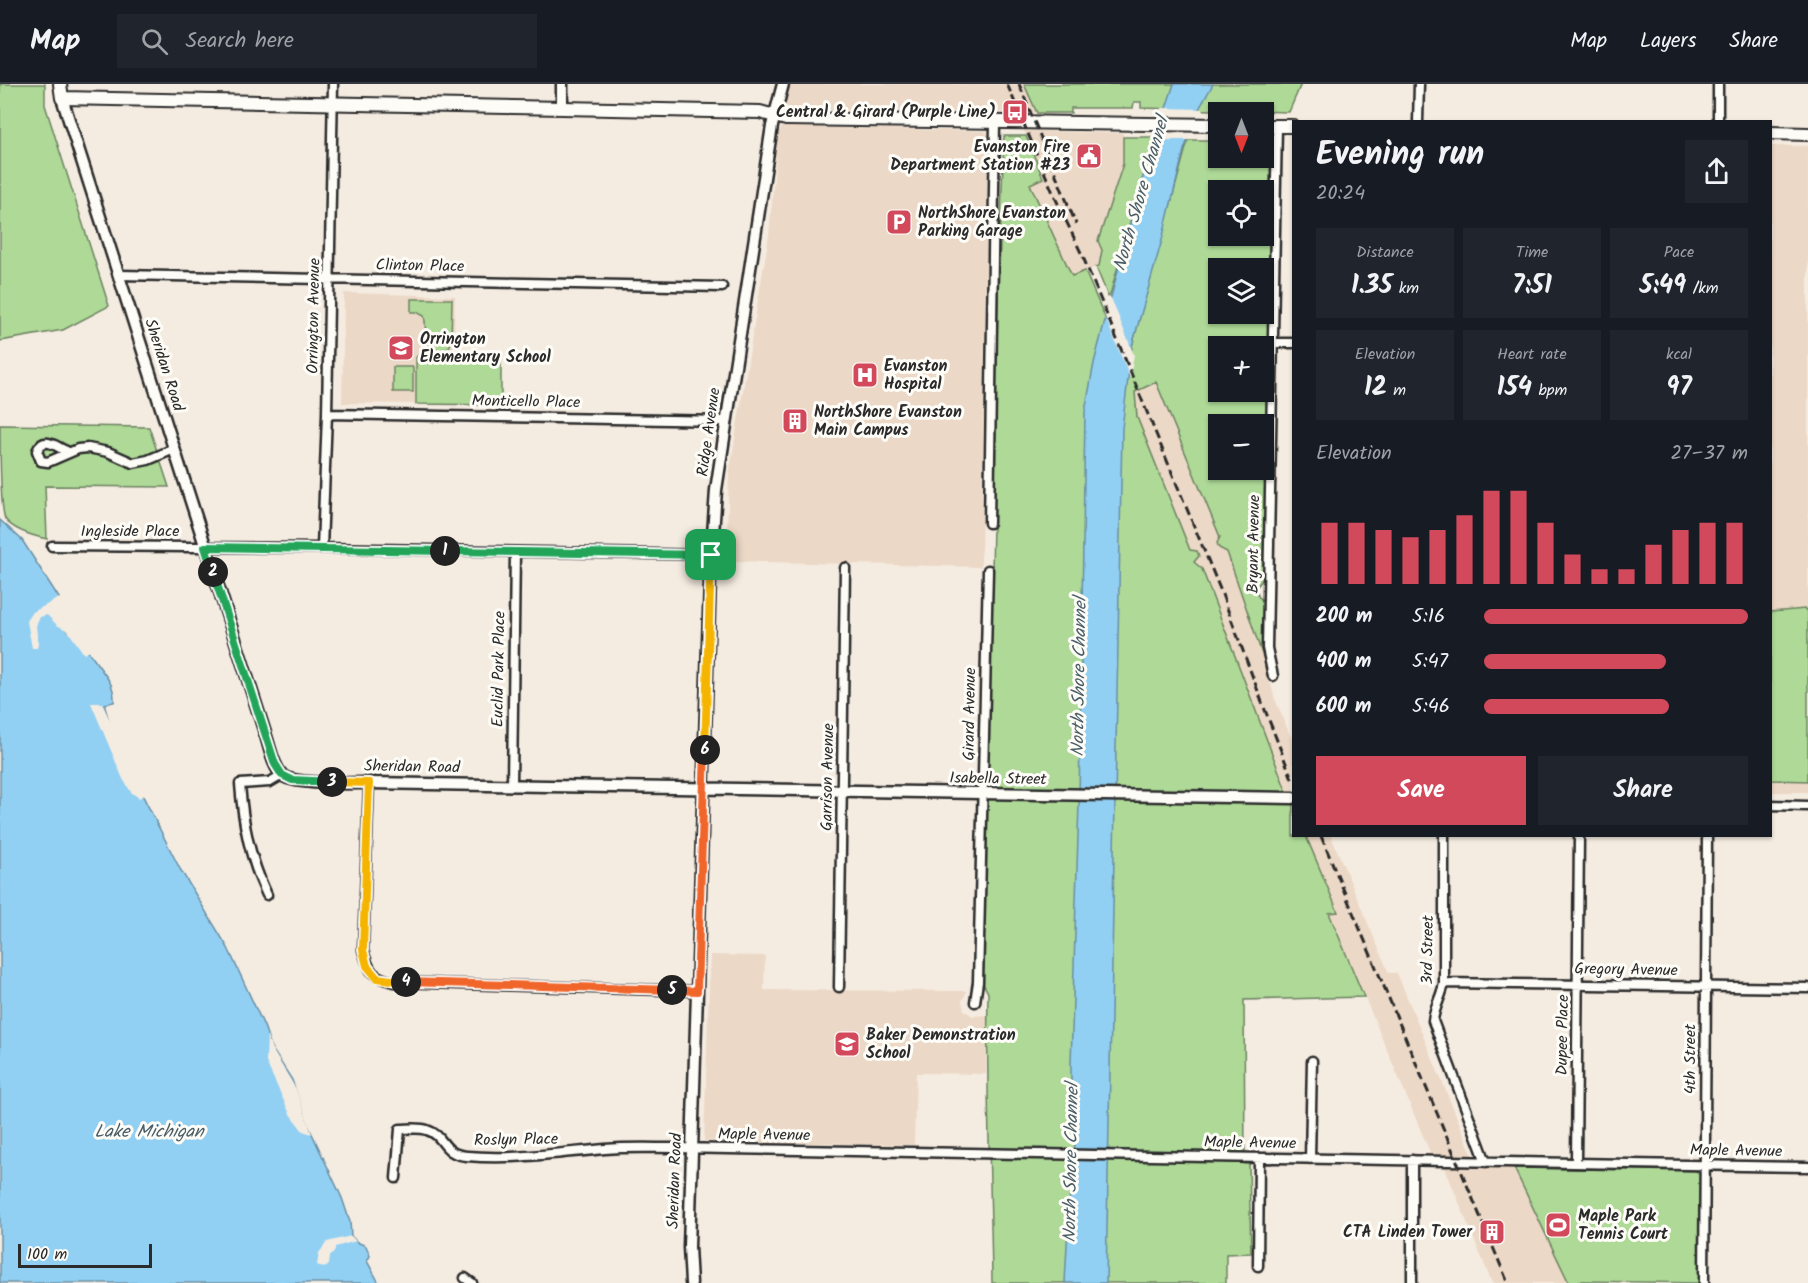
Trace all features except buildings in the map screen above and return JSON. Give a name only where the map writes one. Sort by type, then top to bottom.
[{"type":"main road","name":"Sheridan Road","points":[[60,84],[62,98]]},
{"type":"main road","points":[[62,98],[760,112],[786,119],[1208,125]]},
{"type":"main road","points":[[1277,126],[1292,126]]},
{"type":"main road","points":[[1772,133],[1808,134]]},
{"type":"street","name":"Orrington Avenue","points":[[322,548],[327,414],[333,84]]},
{"type":"street","points":[[562,84],[562,108]]},
{"type":"street","name":"Ridge Avenue","points":[[703,789],[711,555],[716,490],[774,115],[783,84]]},
{"type":"street","points":[[1418,120],[1419,84]]},
{"type":"street","points":[[1718,84],[1718,120]]},
{"type":"street","name":"Sheridan Road","points":[[62,98],[275,764],[282,775],[292,780],[369,783],[703,789],[689,1247],[691,1283]]},
{"type":"street","points":[[988,523],[995,122]]},
{"type":"street","name":"Bryant Avenue","points":[[1272,336],[1277,126]]},
{"type":"street","name":"Clinton Place","points":[[118,276],[722,286]]},
{"type":"street","points":[[1274,343],[1292,343]]},
{"type":"street","name":"Bryant Avenue","points":[[1271,402],[1267,648],[1273,676]]},
{"type":"street","name":"Monticello Place","points":[[327,414],[725,421]]},
{"type":"street","points":[[69,452],[78,449],[99,450],[133,463],[148,460],[174,449]]},
{"type":"street","name":"Ingleside Place","points":[[52,546],[711,555]]},
{"type":"street","name":"Euclid Park Place","points":[[513,785],[515,552]]},
{"type":"street","name":"Garrison Avenue","points":[[839,987],[845,568]]},
{"type":"street","name":"Girard Avenue","points":[[975,1002],[978,982],[988,570]]},
{"type":"street","points":[[267,895],[255,869],[247,841],[242,820],[240,784],[270,782],[282,775]]},
{"type":"street","points":[[369,783],[363,950],[367,966],[377,978],[394,982],[697,991]]},
{"type":"street","name":"Isabella Street","points":[[703,789],[1292,798]]},
{"type":"street","points":[[1772,805],[1808,806]]},
{"type":"street","name":"3rd Street","points":[[1444,837],[1444,983],[1434,1011],[1433,1021],[1486,1161]]},
{"type":"street","name":"Dupee Place","points":[[1576,1163],[1579,837]]},
{"type":"street","name":"4th Street","points":[[1704,1283],[1707,837]]},
{"type":"street","name":"Gregory Avenue","points":[[1444,983],[1808,988]]},
{"type":"street","points":[[1310,1159],[1312,1061]]},
{"type":"street","name":"Roslyn Place","points":[[396,1178],[400,1129],[429,1130],[435,1133],[450,1151],[469,1156],[544,1155],[622,1148],[692,1149]]},
{"type":"street","name":"Maple Avenue","points":[[692,1149],[1808,1167]]},
{"type":"street","points":[[1258,1158],[1258,1266]]},
{"type":"street","points":[[1412,1160],[1412,1283]]},
{"type":"shaded area","points":[[791,84],[1033,84],[1033,105],[1037,113],[790,110],[785,103]]},
{"type":"shaded area","name":"Evanston Hospital","points":[[782,127],[985,131],[988,134],[981,567],[726,561],[729,475],[769,235],[778,133]]},
{"type":"shaded area","points":[[1024,131],[1123,133],[1123,164],[1098,241],[1102,249],[1099,266],[1073,277],[1029,184],[1043,177]]},
{"type":"shaded area","points":[[1772,146],[1808,146],[1808,792],[1772,792]]},
{"type":"shaded area","name":"Orrington Elementary School","points":[[344,293],[455,296],[454,344],[462,353],[501,353],[501,405],[342,403]]},
{"type":"shaded area","points":[[1156,382],[1220,537],[1218,546],[1227,552],[1275,699],[1292,740],[1292,792],[1287,793],[1202,569],[1194,561],[1197,552],[1190,550],[1137,417],[1135,392]]},
{"type":"shaded area","points":[[1306,837],[1331,837],[1389,973],[1397,973],[1473,1156],[1431,1155],[1329,912],[1337,912]]},
{"type":"shaded area","name":"Baker Demonstration School","points":[[710,955],[765,956],[764,990],[967,991],[962,1001],[964,1010],[973,1016],[987,1015],[986,1074],[916,1073],[914,1145],[704,1141]]},
{"type":"shaded area","points":[[1444,1166],[1514,1168],[1569,1283],[1492,1283]]},
{"type":"green space","points":[[0,84],[45,84],[45,105],[109,306],[63,330],[0,341]]},
{"type":"green space","points":[[1024,84],[1301,84],[1289,112],[1274,112],[1274,102],[1208,102],[1208,110],[1141,108],[1141,102],[1134,102],[1133,108],[1071,108],[1071,113],[1037,113]]},
{"type":"green space","points":[[1004,136],[1026,136],[1043,178],[1030,184],[1072,276],[1085,271],[1128,371],[1132,346],[1188,140],[1208,140],[1208,168],[1271,168],[1270,180],[1208,180],[1208,246],[1269,246],[1269,258],[1208,258],[1208,324],[1268,324],[1268,336],[1208,336],[1208,402],[1267,402],[1267,414],[1208,414],[1208,480],[1266,480],[1264,577],[1256,588],[1258,596],[1263,601],[1263,657],[1227,552],[1219,548],[1217,543],[1220,537],[1156,382],[1135,392],[1137,417],[1190,550],[1197,551],[1199,556],[1194,562],[1202,569],[1292,802],[1292,837],[1306,837],[1338,912],[1329,913],[1364,997],[1244,1000],[1245,1164],[1249,1164],[1251,1253],[1226,1254],[1226,1283],[992,1283],[988,993],[983,983],[998,296]]},
{"type":"green space","points":[[1123,137],[1158,137],[1139,189],[1109,299],[1096,267],[1099,266],[1102,250],[1098,241],[1123,164]]},
{"type":"green space","points":[[411,299],[452,299],[451,343],[448,349],[438,350],[429,346],[426,339],[424,316],[411,312]]},
{"type":"green space","points":[[420,352],[501,353],[501,405],[416,404],[416,358]]},
{"type":"green space","points":[[393,367],[413,367],[413,392],[393,392]]},
{"type":"green space","points":[[0,425],[149,427],[169,487],[45,486],[47,539],[30,535],[13,527],[5,519],[3,512]]},
{"type":"green space","points":[[1805,609],[1808,613],[1808,781],[1772,780],[1772,612]]},
{"type":"green space","points":[[1514,1168],[1695,1170],[1700,1175],[1699,1283],[1582,1281],[1569,1283]]},
{"type":"water","name":"North Shore Channel","points":[[1174,84],[1213,84],[1199,109],[1184,150],[1162,240],[1132,346],[1122,428],[1106,1283],[1065,1283],[1070,1189],[1075,1146],[1071,1120],[1071,1064],[1079,803],[1085,412],[1094,363],[1139,189]]},
{"type":"water","name":"Lake Michigan","points":[[0,520],[22,540],[59,598],[51,607],[52,618],[72,634],[93,657],[110,682],[114,702],[104,704],[115,741],[180,869],[228,948],[264,1026],[272,1049],[292,1080],[308,1125],[342,1198],[350,1222],[351,1236],[366,1246],[370,1256],[367,1261],[379,1283],[0,1283]]},
{"type":"pier","points":[[1162,108],[1203,109],[1191,140],[1154,140]]},
{"type":"pier","points":[[1108,297],[1111,298],[1134,355],[1130,378],[1104,314]]},
{"type":"pier","points":[[59,598],[60,601],[54,608],[55,617],[79,635],[92,650],[84,654],[68,631],[57,625],[47,615],[40,617],[36,626],[37,648],[32,648],[27,621],[33,612]]},
{"type":"pier","points":[[91,703],[102,703],[144,795],[139,798],[131,792],[123,779]]},
{"type":"pier","points":[[267,1035],[272,1049],[296,1089],[312,1134],[303,1131],[290,1114],[266,1062]]},
{"type":"pier","points":[[351,1236],[356,1241],[335,1247],[335,1251],[330,1256],[329,1265],[323,1267],[317,1265],[319,1253],[327,1242]]},
{"type":"railway","points":[[1007,84],[1083,257],[1220,589],[1292,778]]},
{"type":"railway","points":[[1019,84],[1076,224]]},
{"type":"railway","points":[[1321,837],[1508,1283]]},
{"type":"place","name":"Central & Girard (Purple Line)","points":[[1015,112]]},
{"type":"place","name":"Evanston Fire Department Station #23","points":[[1089,156]]},
{"type":"place","name":"NorthShore Evanston Parking Garage","points":[[899,222]]},
{"type":"place","name":"Orrington Elementary School","points":[[401,348]]},
{"type":"place","name":"Evanston Hospital","points":[[865,375]]},
{"type":"place","name":"NorthShore Evanston Main Campus","points":[[795,421]]},
{"type":"place","name":"Baker Demonstration School","points":[[847,1044]]},
{"type":"place","name":"Maple Park Tennis Court","points":[[1558,1225]]},
{"type":"place","name":"CTA Linden Tower","points":[[1492,1232]]},
{"type":"route","points":[[205,547],[711,555],[697,991],[394,982],[377,978],[367,966],[363,950],[369,783],[307,782],[292,780],[282,775],[275,764],[205,547]]}]
